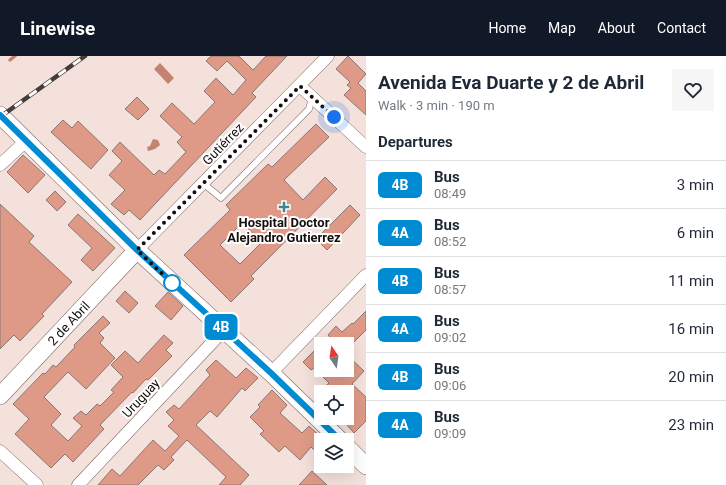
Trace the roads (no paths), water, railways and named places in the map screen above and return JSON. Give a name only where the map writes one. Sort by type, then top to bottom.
[{"type":"main road","points":[[0,115],[137,250],[271,373],[333,433]]},
{"type":"main road","name":"2 de Abril","points":[[0,396],[137,250]]},
{"type":"main road","points":[[354,454],[366,466]]},
{"type":"street","name":"Gutiérrez","points":[[137,250],[204,184],[328,56]]},
{"type":"street","points":[[300,86],[366,147]]},
{"type":"street","points":[[0,165],[26,141]]},
{"type":"street","points":[[271,373],[366,275]]},
{"type":"street","name":"Uruguay","points":[[78,485],[224,330]]},
{"type":"street","points":[[0,451],[37,485]]},
{"type":"lane","points":[[204,184],[221,198],[309,109],[312,97]]},
{"type":"waterway","points":[[10,60],[15,56]]},
{"type":"railway","points":[[0,117],[85,56]]},
{"type":"place","name":"Hospital Doctor Alejandro Gutierrez","points":[[284,207]]}]
